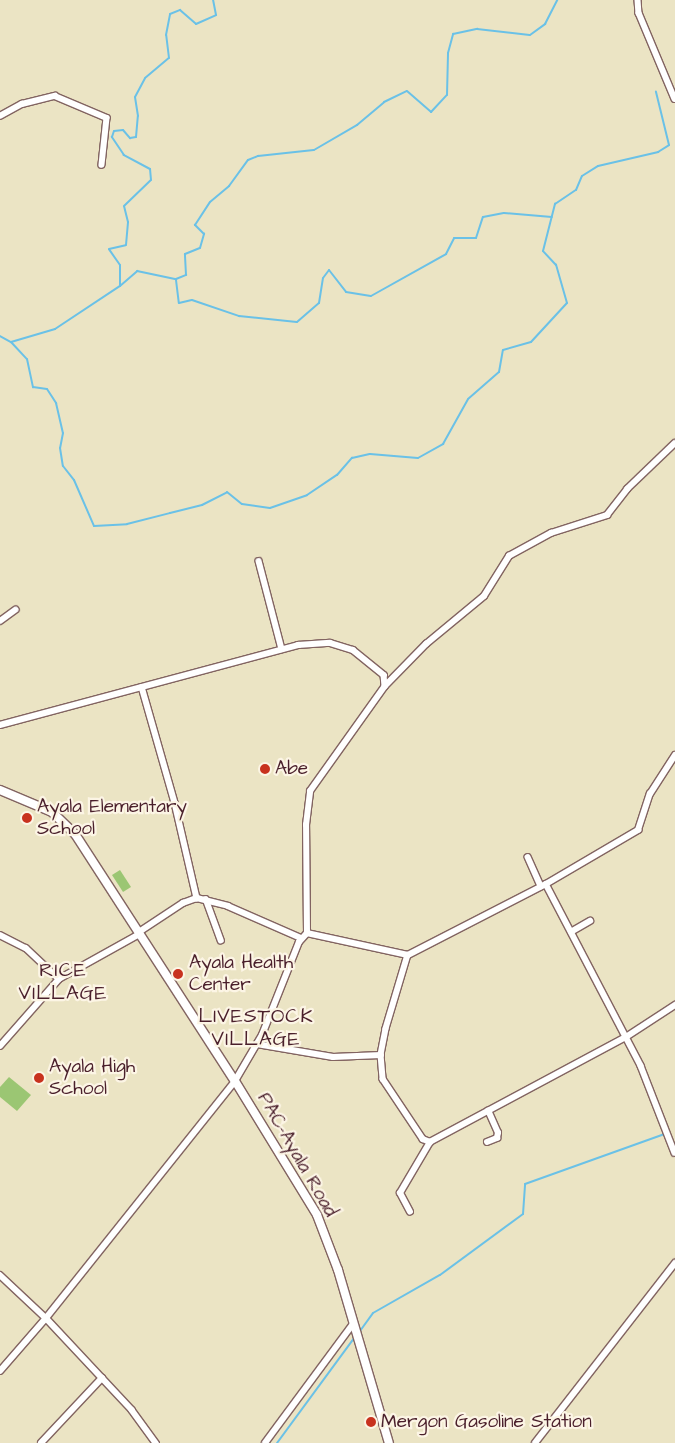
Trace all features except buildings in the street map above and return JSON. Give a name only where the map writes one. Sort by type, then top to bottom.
[{"type":"street","points":[[638,0],[640,13],[675,100]]},
{"type":"street","points":[[0,116],[22,104],[55,96],[107,118],[102,165]]},
{"type":"street","points":[[307,933],[306,825],[309,794],[385,686],[426,644],[484,596],[509,556],[551,533],[607,515],[627,489],[675,443]]},
{"type":"street","points":[[259,561],[282,649]]},
{"type":"street","points":[[0,621],[15,610]]},
{"type":"street","points":[[0,725],[282,649],[330,643],[353,650],[384,675],[385,686]]},
{"type":"street","points":[[142,687],[176,803],[197,898]]},
{"type":"street","points":[[307,933],[408,954],[544,885],[638,830],[650,794],[675,756]]},
{"type":"street","name":"PAC-Ayala Road","points":[[0,790],[52,812],[64,821],[104,876],[235,1081],[316,1215],[360,1346],[389,1443]]},
{"type":"street","points":[[528,857],[571,932],[626,1038],[657,1102],[675,1154]]},
{"type":"street","points":[[0,1046],[59,979],[139,933],[183,903],[197,898],[206,899],[301,938]]},
{"type":"street","points":[[206,899],[221,940]]},
{"type":"street","points":[[571,932],[590,921]]},
{"type":"street","points":[[0,1371],[46,1318],[235,1081],[257,1044],[301,938],[307,933]]},
{"type":"street","points":[[0,936],[26,948],[59,979]]},
{"type":"street","points":[[408,954],[381,1055],[383,1079],[392,1096],[423,1139],[430,1142]]},
{"type":"street","points":[[410,1212],[400,1193],[430,1142],[626,1038],[675,1005]]},
{"type":"street","points":[[257,1044],[333,1058],[381,1055]]},
{"type":"street","points":[[487,1142],[498,1134],[488,1111]]},
{"type":"street","points":[[535,1443],[675,1263]]},
{"type":"street","points":[[0,1276],[46,1318],[132,1410],[156,1443]]},
{"type":"street","points":[[265,1443],[353,1326]]},
{"type":"street","points":[[41,1443],[102,1378]]},
{"type":"green space","points":[[120,870],[131,887],[123,892],[112,875]]},
{"type":"green space","points":[[9,1077],[31,1095],[17,1111],[0,1097],[0,1087]]},
{"type":"waterway","points":[[120,286],[120,265],[109,249],[126,245],[128,222],[124,206],[151,180],[150,169],[124,155],[112,137],[114,131],[123,130],[130,138],[136,137],[138,116],[135,97],[145,78],[169,58],[166,35],[170,14],[180,10],[196,24],[216,15],[213,0]]},
{"type":"waterway","points":[[0,336],[11,342],[55,329],[120,286],[137,271],[176,279],[186,275],[185,254],[200,248],[204,234],[195,225],[210,202],[229,186],[248,160],[258,156],[314,150],[357,125],[384,102],[407,91],[431,112],[447,95],[448,53],[453,34],[477,29],[530,35],[545,24],[557,0]]},
{"type":"waterway","points":[[11,342],[27,359],[33,387],[47,389],[56,403],[63,433],[60,448],[63,466],[74,480],[94,526],[127,524],[202,505],[227,492],[242,504],[270,508],[307,495],[337,475],[352,458],[370,454],[418,458],[443,444],[468,399],[499,372],[503,350],[531,342],[567,303],[556,265],[543,251],[555,204],[576,190],[582,176],[598,166],[658,152],[669,145],[656,92]]},
{"type":"waterway","points":[[176,280],[179,303],[192,300],[239,316],[297,322],[319,303],[323,278],[329,270],[346,292],[371,296],[446,254],[454,238],[476,238],[483,217],[504,213],[552,217]]},
{"type":"waterway","points":[[360,1331],[373,1313],[440,1275],[523,1214],[525,1184],[665,1134]]},
{"type":"waterway","points":[[277,1443],[355,1337]]},
{"type":"place","name":"Abe","points":[[265,769]]},
{"type":"place","name":"Ayala Elementary School","points":[[27,818]]},
{"type":"place","name":"Ayala Health Center","points":[[178,974]]},
{"type":"place","name":"Ayala High School","points":[[39,1078]]},
{"type":"place","name":"Mergon Gasoline Station","points":[[371,1422]]},
{"type":"district","name":"RICE VILLAGE","points":[[63,982]]},
{"type":"district","name":"LIVESTOCK VILLAGE","points":[[256,1028]]}]
